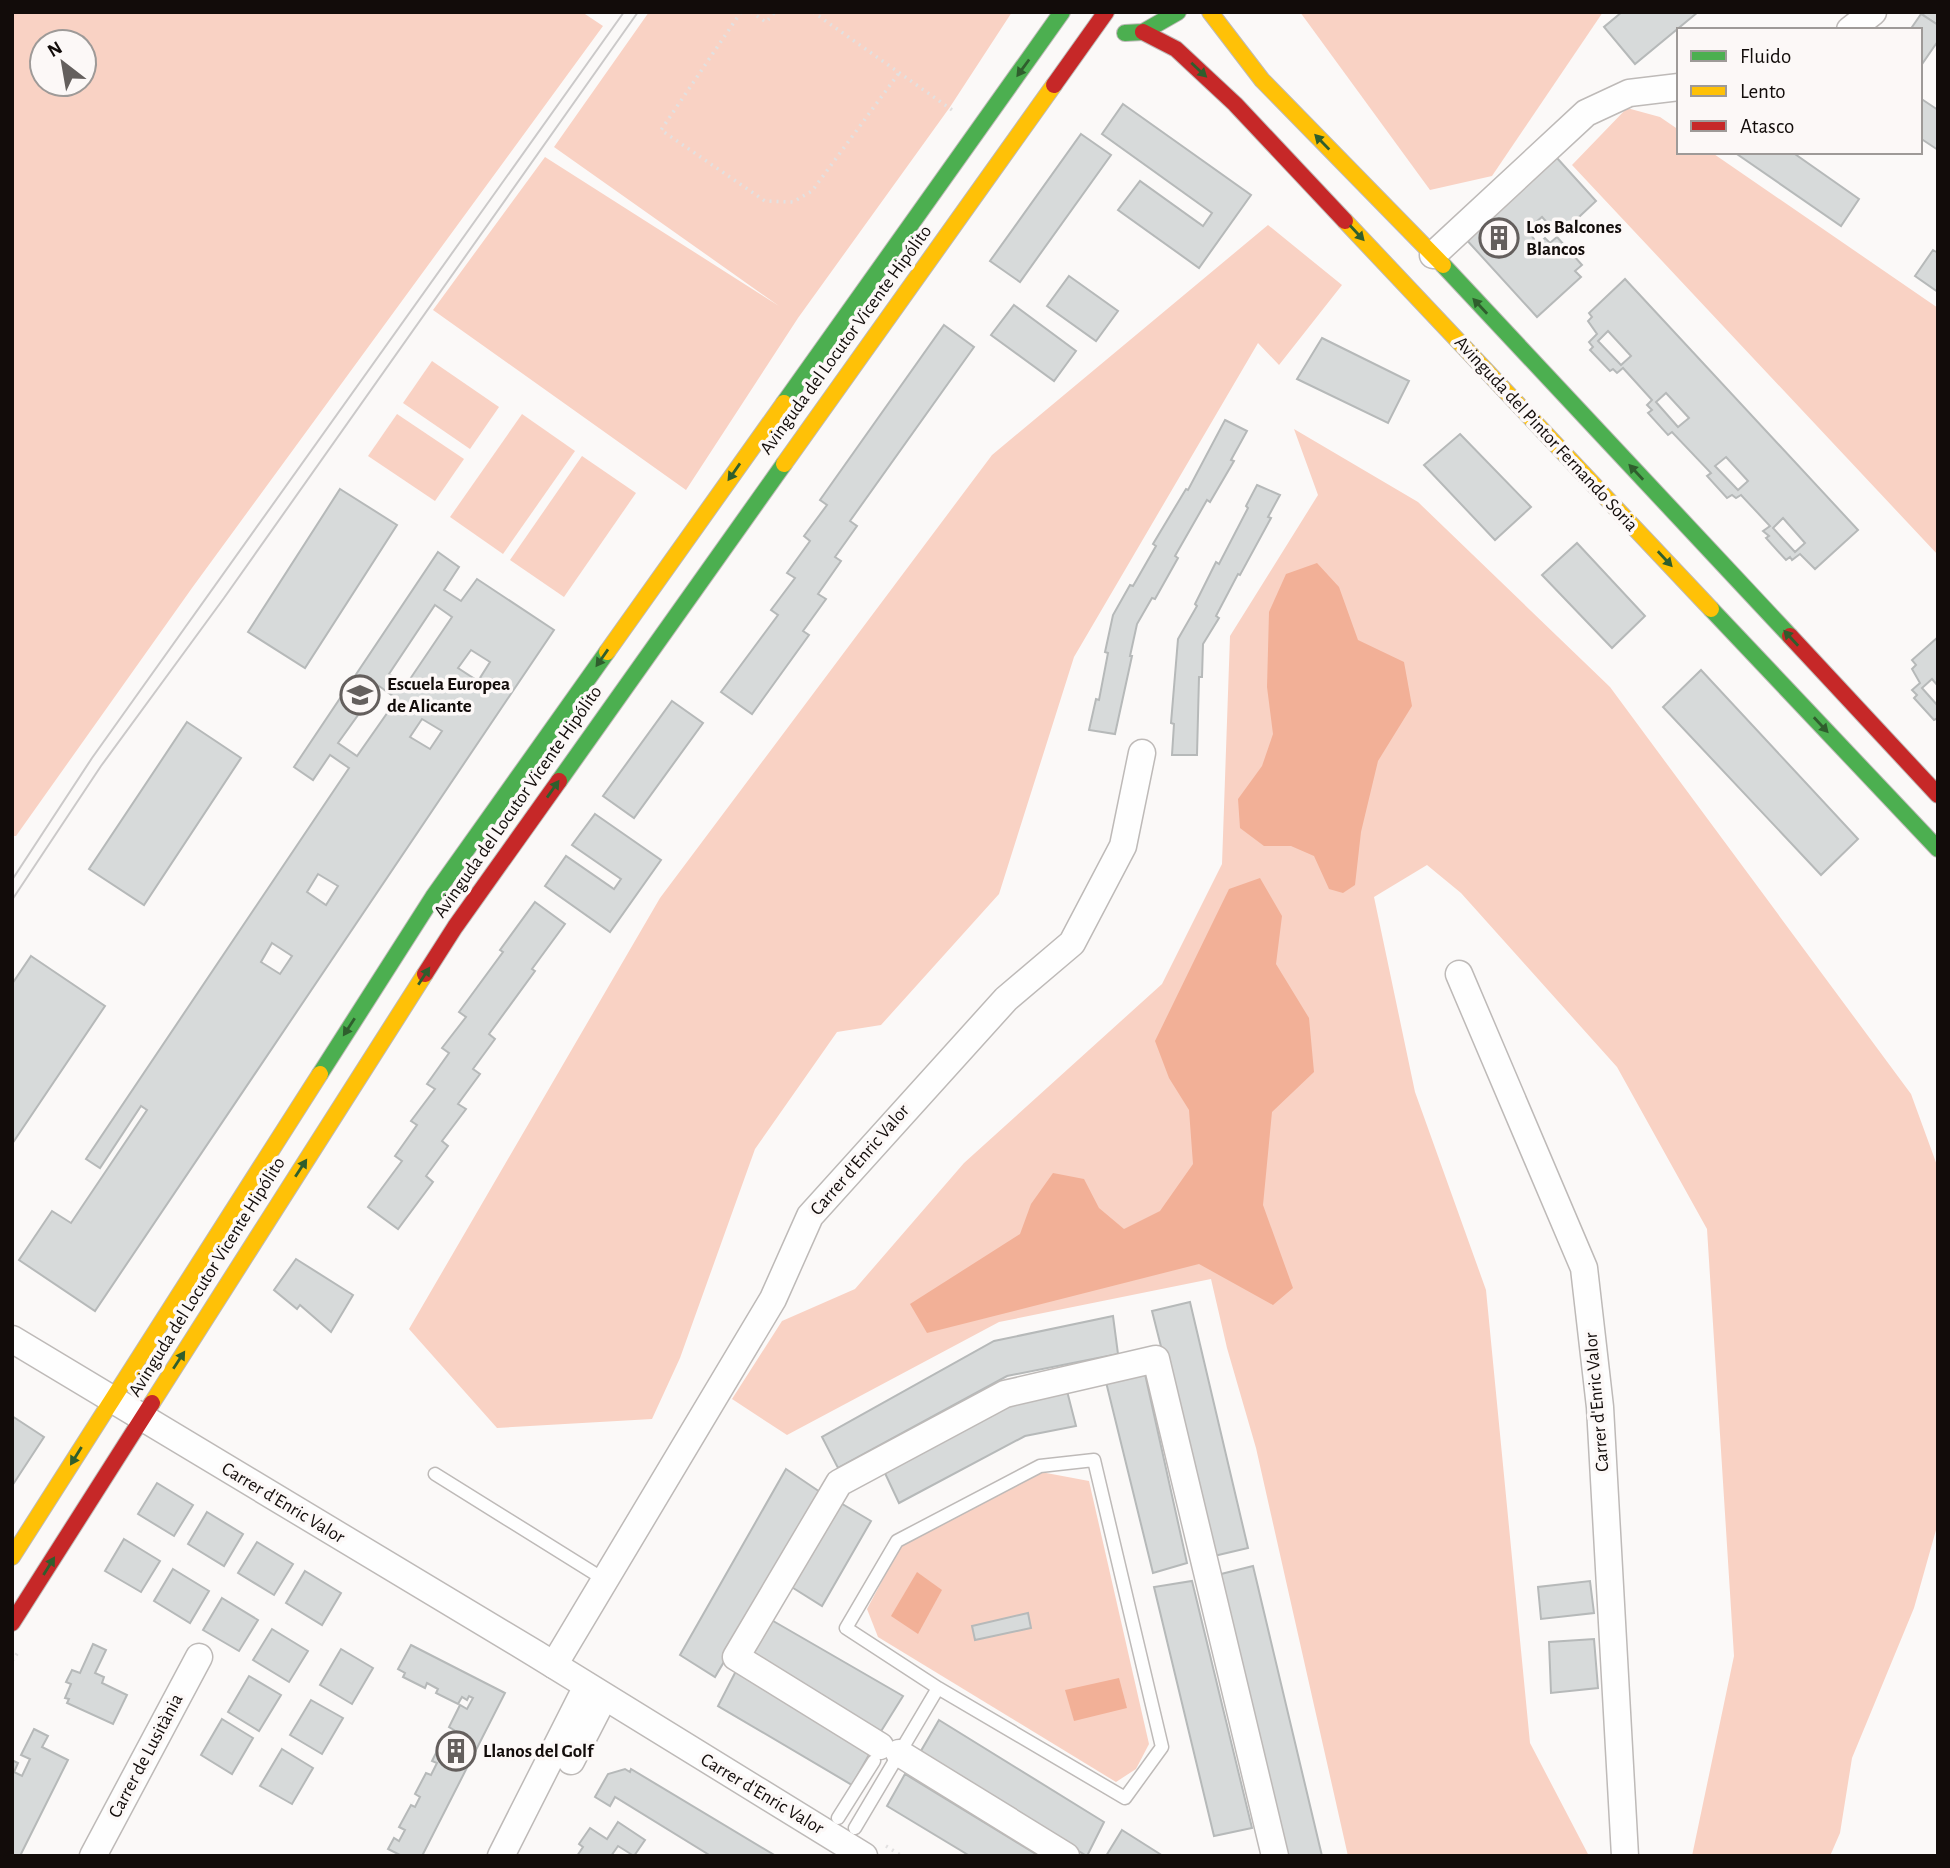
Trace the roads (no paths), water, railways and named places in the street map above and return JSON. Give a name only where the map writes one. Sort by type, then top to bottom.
[{"type":"main road","name":"Avinguda del Locutor Vicente Hipólito","points":[[12,1557],[433,897],[1076,19],[1106,12]]},
{"type":"main road","points":[[1076,19],[1111,34],[1143,32],[1178,12]]},
{"type":"main road","name":"Avinguda del Pintor Fernando Soria","points":[[1210,12],[1262,80],[1433,255],[1938,796]]},
{"type":"main road","name":"Avinguda del Locutor Vicente Hipólito","points":[[12,1623],[455,928],[1076,19]]},
{"type":"main road","name":"Avinguda del Pintor Fernando Soria","points":[[1143,32],[1176,50],[1236,104],[1938,849]]},
{"type":"street","points":[[1853,28],[1874,12]]},
{"type":"street","points":[[1433,255],[1586,113],[1629,93],[1677,88]]},
{"type":"street","name":"Carrer d'Enric Valor","points":[[554,1665],[773,1299],[810,1216],[1006,999],[1072,943],[1123,846],[1142,752]]},
{"type":"street","name":"Carrer d'Enric Valor","points":[[1459,974],[1584,1268],[1600,1407],[1625,1856]]},
{"type":"street","name":"Carrer d'Enric Valor","points":[[12,1339],[554,1665],[864,1856]]},
{"type":"street","points":[[1066,1856],[884,1753],[736,1657],[839,1483],[1005,1394],[1156,1359],[1275,1856]]},
{"type":"street","name":"Carrer de Lusitània","points":[[93,1856],[199,1657]]},
{"type":"street","points":[[501,1856],[596,1692]]},
{"type":"street","points":[[521,1856],[596,1692]]},
{"type":"lane","points":[[1094,1460],[1162,1747],[1125,1798],[938,1688],[846,1628],[897,1541],[1040,1466],[1094,1460]]},
{"type":"lane","points":[[435,1474],[605,1580]]},
{"type":"lane","points":[[838,1818],[884,1753],[938,1688]]},
{"type":"lane","points":[[855,1828],[884,1753]]},
{"type":"tram line","points":[[12,880],[92,758],[624,12]]},
{"type":"tram line","points":[[12,900],[101,766],[224,598],[638,12]]},
{"type":"place","name":"Los Balcones Blancos","points":[[1499,238]]},
{"type":"place","name":"Escuela Europea de Alicante","points":[[360,695]]},
{"type":"place","name":"Llanos del Golf","points":[[456,1751]]}]
